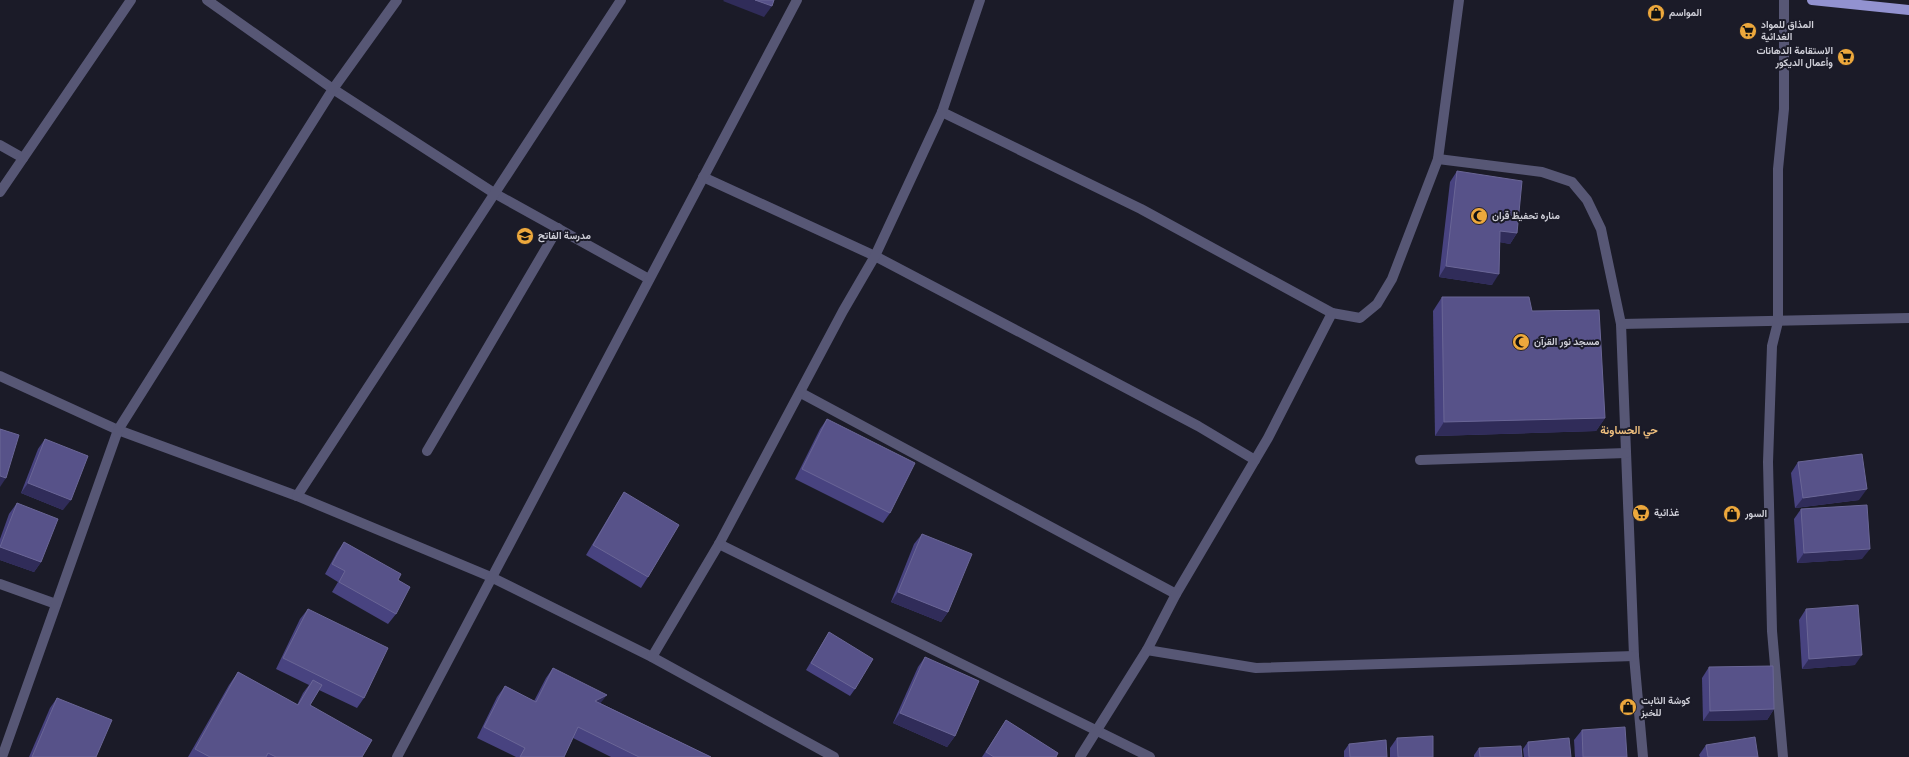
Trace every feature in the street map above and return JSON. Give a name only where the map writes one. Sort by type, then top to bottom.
[{"type":"main road","points":[[1812,0],[1909,10]]},
{"type":"street","points":[[0,192],[131,0]]},
{"type":"street","points":[[208,0],[333,89],[494,193],[649,279]]},
{"type":"street","points":[[2,757],[118,430],[333,89],[396,0]]},
{"type":"street","points":[[297,496],[494,193],[622,0]]},
{"type":"street","points":[[397,757],[796,0]]},
{"type":"street","points":[[652,657],[719,544],[801,393],[843,311],[875,256],[942,112],[980,0]]},
{"type":"street","points":[[942,112],[1142,209],[1332,313],[1360,318],[1377,304],[1392,279],[1438,160],[1459,0]]},
{"type":"street","points":[[1783,757],[1772,631],[1768,462],[1772,346],[1778,322],[1778,169],[1784,109],[1784,0]]},
{"type":"street","points":[[0,145],[23,158]]},
{"type":"street","points":[[1438,160],[1542,172],[1572,182],[1587,200],[1600,229],[1621,324],[1634,656],[1643,757]]},
{"type":"street","points":[[703,177],[875,256],[1198,426],[1255,460]]},
{"type":"street","points":[[427,451],[558,228]]},
{"type":"street","points":[[1080,757],[1147,650],[1176,594],[1255,460],[1332,313]]},
{"type":"street","points":[[1621,324],[1778,322],[1909,318]]},
{"type":"street","points":[[0,376],[118,430],[297,496],[491,577],[652,657],[834,757]]},
{"type":"street","points":[[801,393],[975,488],[1176,594]]},
{"type":"street","points":[[1420,460],[1626,453]]},
{"type":"street","points":[[719,544],[1150,757]]},
{"type":"street","points":[[0,584],[56,604]]},
{"type":"street","points":[[1147,650],[1256,668],[1634,656]]},
{"type":"building","points":[[755,0],[774,0],[772,6]]},
{"type":"building","name":"مناره تحفيظ قران","points":[[1457,171],[1522,181],[1517,233],[1500,231],[1499,274],[1446,266]]},
{"type":"building","points":[[1442,297],[1529,297],[1532,311],[1599,310],[1605,418],[1444,422]]},
{"type":"building","points":[[827,419],[915,463],[890,513],[802,469]]},
{"type":"building","points":[[0,429],[19,435],[6,478],[0,476]]},
{"type":"building","points":[[45,439],[88,456],[71,500],[28,483]]},
{"type":"building","points":[[1862,454],[1867,489],[1803,498],[1798,462]]},
{"type":"building","points":[[624,492],[679,525],[648,577],[593,545]]},
{"type":"building","points":[[17,503],[58,519],[41,562],[0,547]]},
{"type":"building","points":[[1867,505],[1870,549],[1804,553],[1801,509]]},
{"type":"building","points":[[922,534],[972,554],[948,612],[898,592]]},
{"type":"building","points":[[344,542],[401,574],[398,580],[410,587],[396,614],[339,582],[345,571],[332,564]]},
{"type":"building","points":[[1858,605],[1862,655],[1809,659],[1806,609]]},
{"type":"building","points":[[308,609],[388,648],[364,698],[283,658]]},
{"type":"building","points":[[829,632],[873,659],[855,689],[811,663]]},
{"type":"building","points":[[925,657],[979,681],[955,736],[900,713]]},
{"type":"building","points":[[1773,666],[1774,709],[1710,711],[1709,667]]},
{"type":"building","points":[[553,668],[607,695],[595,701],[711,757],[639,757],[578,727],[564,757],[520,757],[525,748],[484,727],[505,686],[536,702]]},
{"type":"building","points":[[238,672],[298,705],[313,680],[322,685],[310,705],[372,740],[362,757],[276,757],[268,753],[266,757],[210,757],[195,749]]},
{"type":"building","points":[[57,698],[112,720],[96,757],[32,757]]},
{"type":"building","points":[[1006,720],[1058,753],[1056,757],[994,757],[986,752]]},
{"type":"building","points":[[1625,727],[1627,757],[1583,757],[1582,730]]},
{"type":"building","points":[[1433,736],[1433,757],[1398,757],[1397,738]]},
{"type":"building","points":[[1755,737],[1758,757],[1708,757],[1706,745]]},
{"type":"building","points":[[1569,738],[1571,757],[1529,757],[1528,742]]},
{"type":"building","points":[[1386,740],[1387,757],[1350,757],[1349,744]]},
{"type":"building","points":[[1521,746],[1522,757],[1480,757],[1479,748]]},
{"type":"place","name":"المواسم","points":[[1656,13]]},
{"type":"place","name":"المذاق للمواد الغدائية","points":[[1748,31]]},
{"type":"place","name":"الاستقامة الدهانات وأعمال الديكور","points":[[1846,57]]},
{"type":"place","name":"مناره تحفيظ قران","points":[[1479,216]]},
{"type":"place","name":"مدرسة الفاتح","points":[[525,236]]},
{"type":"place","name":"مسجد نور القرآن","points":[[1521,342]]},
{"type":"place","name":"غذائية","points":[[1641,513]]},
{"type":"place","name":"السور","points":[[1732,514]]},
{"type":"place","name":"كوشة الثابت للخبز","points":[[1628,707]]},
{"type":"district","name":"حي الحساونة","points":[[1629,430]]}]
